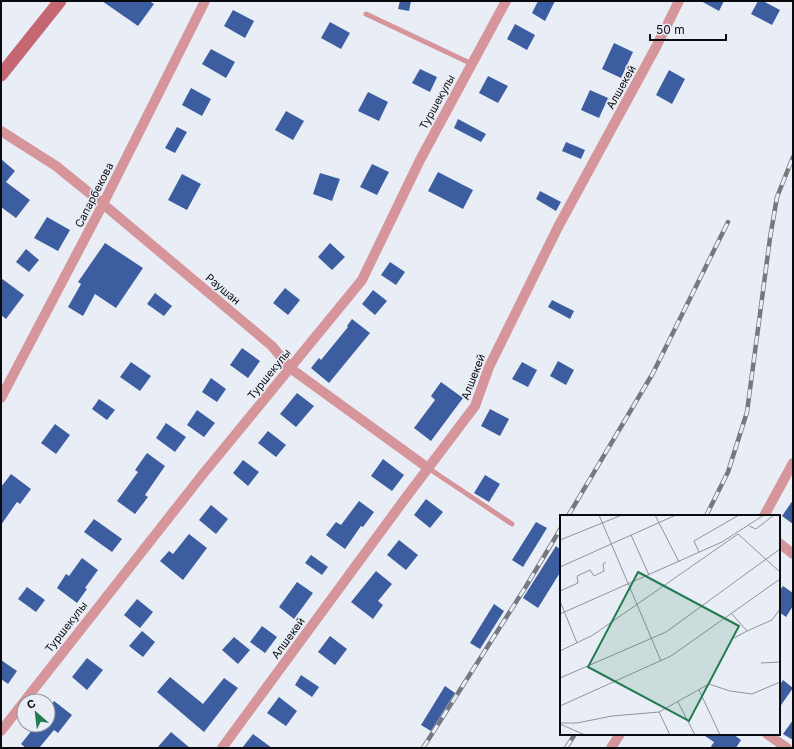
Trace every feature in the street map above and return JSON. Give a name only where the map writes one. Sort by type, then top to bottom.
[{"type":"main road","points":[[1,75],[60,1]]},
{"type":"street","name":"Сапарбекова","points":[[1,398],[103,204],[205,1]]},
{"type":"street","name":"Туршекулы","points":[[1,730],[198,481],[362,280],[420,160],[506,1]]},
{"type":"street","name":"Алшекей","points":[[222,748],[475,406],[489,367],[558,227],[656,47],[679,1]]},
{"type":"street","name":"Раушан","points":[[1,131],[56,166],[103,204],[272,346],[290,368],[428,468]]},
{"type":"street","points":[[765,515],[793,463]]},
{"type":"street","points":[[780,544],[793,554]]},
{"type":"street","points":[[610,748],[619,735]]},
{"type":"street","points":[[768,735],[787,748]]},
{"type":"lane","points":[[366,14],[472,64]]},
{"type":"lane","points":[[428,468],[512,524]]},
{"type":"building","points":[[102,1],[149,1],[154,4],[138,26]]},
{"type":"building","points":[[400,1],[411,1],[409,11],[398,9]]},
{"type":"building","points":[[538,1],[555,1],[545,21],[532,13]]},
{"type":"building","points":[[701,1],[724,1],[719,11]]},
{"type":"building","points":[[758,1],[763,1],[780,10],[772,25],[751,14]]},
{"type":"building","points":[[233,10],[254,21],[245,38],[224,26]]},
{"type":"building","points":[[330,22],[350,33],[341,49],[321,38]]},
{"type":"building","points":[[515,24],[535,35],[527,50],[507,39]]},
{"type":"building","points":[[614,43],[633,52],[621,78],[602,69]]},
{"type":"building","points":[[211,49],[235,62],[226,78],[202,64]]},
{"type":"building","points":[[420,69],[437,77],[430,92],[412,83]]},
{"type":"building","points":[[669,70],[685,79],[672,104],[656,95]]},
{"type":"building","points":[[488,76],[508,86],[498,103],[479,93]]},
{"type":"building","points":[[191,88],[211,99],[202,116],[182,105]]},
{"type":"building","points":[[590,90],[608,98],[599,118],[581,110]]},
{"type":"building","points":[[368,92],[388,102],[379,121],[358,111]]},
{"type":"building","points":[[286,111],[304,121],[293,140],[275,130]]},
{"type":"building","points":[[458,119],[486,134],[481,142],[454,128]]},
{"type":"building","points":[[177,127],[187,132],[175,153],[165,148]]},
{"type":"building","points":[[566,142],[585,150],[581,159],[562,151]]},
{"type":"building","points":[[1,159],[15,171],[6,182],[30,200],[16,218],[1,207]]},
{"type":"building","points":[[372,164],[389,172],[377,195],[360,187]]},
{"type":"building","points":[[438,172],[473,190],[463,209],[428,191]]},
{"type":"building","points":[[320,173],[340,179],[332,201],[313,194]]},
{"type":"building","points":[[182,174],[201,184],[187,210],[168,200]]},
{"type":"building","points":[[540,191],[561,202],[556,211],[536,199]]},
{"type":"building","points":[[47,217],[70,230],[58,251],[34,238]]},
{"type":"building","points":[[105,243],[143,268],[116,308],[95,294],[83,316],[68,307],[81,284],[78,282]]},
{"type":"building","points":[[330,243],[345,257],[332,270],[318,257]]},
{"type":"building","points":[[26,249],[39,260],[29,272],[16,262]]},
{"type":"building","points":[[390,262],[405,272],[396,285],[381,275]]},
{"type":"building","points":[[1,278],[24,295],[6,319],[1,315]]},
{"type":"building","points":[[285,288],[300,300],[288,315],[273,303]]},
{"type":"building","points":[[373,290],[387,301],[375,315],[362,304]]},
{"type":"building","points":[[155,293],[172,306],[164,316],[147,304]]},
{"type":"building","points":[[552,300],[574,311],[570,319],[548,307]]},
{"type":"building","points":[[352,319],[370,333],[329,383],[311,368],[319,358],[321,360],[348,327],[347,326]]},
{"type":"building","points":[[242,348],[260,361],[248,378],[230,365]]},
{"type":"building","points":[[558,361],[574,370],[566,385],[550,376]]},
{"type":"building","points":[[131,362],[151,376],[140,391],[120,377]]},
{"type":"building","points":[[522,362],[537,370],[528,387],[512,379]]},
{"type":"building","points":[[211,378],[226,389],[217,402],[202,392]]},
{"type":"building","points":[[441,382],[463,398],[431,441],[414,428],[435,400],[431,396]]},
{"type":"building","points":[[297,393],[314,406],[296,427],[280,414]]},
{"type":"building","points":[[99,399],[115,410],[107,420],[92,409]]},
{"type":"building","points":[[490,409],[509,419],[500,436],[481,426]]},
{"type":"building","points":[[197,410],[215,423],[204,437],[187,425]]},
{"type":"building","points":[[166,423],[186,437],[175,452],[156,438]]},
{"type":"building","points":[[55,424],[70,435],[56,454],[41,443]]},
{"type":"building","points":[[268,431],[286,445],[276,457],[258,443]]},
{"type":"building","points":[[147,453],[165,466],[145,495],[148,497],[135,514],[117,501],[138,472],[135,470]]},
{"type":"building","points":[[383,459],[404,475],[392,491],[371,476]]},
{"type":"building","points":[[243,460],[259,472],[248,486],[233,473]]},
{"type":"building","points":[[11,474],[31,489],[20,504],[17,502],[1,525],[1,487]]},
{"type":"building","points":[[485,475],[500,484],[489,502],[474,493]]},
{"type":"building","points":[[426,499],[443,512],[430,528],[414,515]]},
{"type":"building","points":[[793,500],[793,524],[782,516]]},
{"type":"building","points":[[359,501],[374,512],[363,527],[361,526],[345,549],[326,535],[336,522],[341,525]]},
{"type":"building","points":[[211,505],[228,519],[216,534],[199,520]]},
{"type":"building","points":[[94,519],[122,539],[112,552],[84,532]]},
{"type":"building","points":[[536,522],[547,528],[523,567],[512,560]]},
{"type":"building","points":[[189,534],[207,548],[183,580],[160,561],[169,551],[173,554]]},
{"type":"building","points":[[399,540],[418,555],[406,570],[387,555]]},
{"type":"building","points":[[556,546],[560,549],[560,573],[538,608],[523,598]]},
{"type":"building","points":[[311,555],[328,567],[322,575],[305,563]]},
{"type":"building","points":[[82,558],[98,570],[85,588],[87,589],[77,603],[57,588],[66,574],[69,576]]},
{"type":"building","points":[[376,571],[392,584],[378,601],[383,605],[373,619],[351,602]]},
{"type":"building","points":[[297,582],[313,593],[294,619],[279,607]]},
{"type":"building","points":[[783,586],[793,593],[793,606],[786,617],[780,613],[780,590]]},
{"type":"building","points":[[27,587],[45,600],[36,612],[18,599]]},
{"type":"building","points":[[137,599],[153,612],[140,628],[124,615]]},
{"type":"building","points":[[494,604],[504,611],[480,649],[470,643]]},
{"type":"building","points":[[262,626],[277,637],[265,653],[250,642]]},
{"type":"building","points":[[142,631],[155,642],[143,657],[129,646]]},
{"type":"building","points":[[330,636],[347,649],[335,665],[318,652]]},
{"type":"building","points":[[234,637],[250,650],[238,664],[222,650]]},
{"type":"building","points":[[87,658],[103,670],[87,690],[72,677]]},
{"type":"building","points":[[1,660],[17,671],[8,684],[1,679]]},
{"type":"building","points":[[301,675],[319,687],[312,697],[295,685]]},
{"type":"building","points":[[170,677],[203,704],[224,678],[238,688],[204,732],[157,692]]},
{"type":"building","points":[[783,680],[793,688],[780,707],[780,684]]},
{"type":"building","points":[[445,686],[455,693],[431,731],[421,725]]},
{"type":"building","points":[[279,697],[297,711],[286,726],[267,713]]},
{"type":"building","points":[[56,703],[72,715],[58,733],[56,732]]},
{"type":"building","points":[[793,720],[793,740],[783,734]]},
{"type":"building","points":[[171,732],[190,748],[157,748]]},
{"type":"building","points":[[30,733],[52,733],[39,748],[26,748],[21,744]]},
{"type":"building","points":[[253,734],[272,748],[242,748]]},
{"type":"building","points":[[704,735],[734,735],[741,740],[736,748],[710,748],[714,742]]},
{"type":"railway","points":[[706,515],[728,472],[747,412],[770,238],[777,197],[793,157]]},
{"type":"railway","points":[[569,515],[653,373],[728,222]]},
{"type":"railway","points":[[423,748],[525,588],[560,530]]},
{"type":"railway","points":[[566,748],[574,735]]}]
